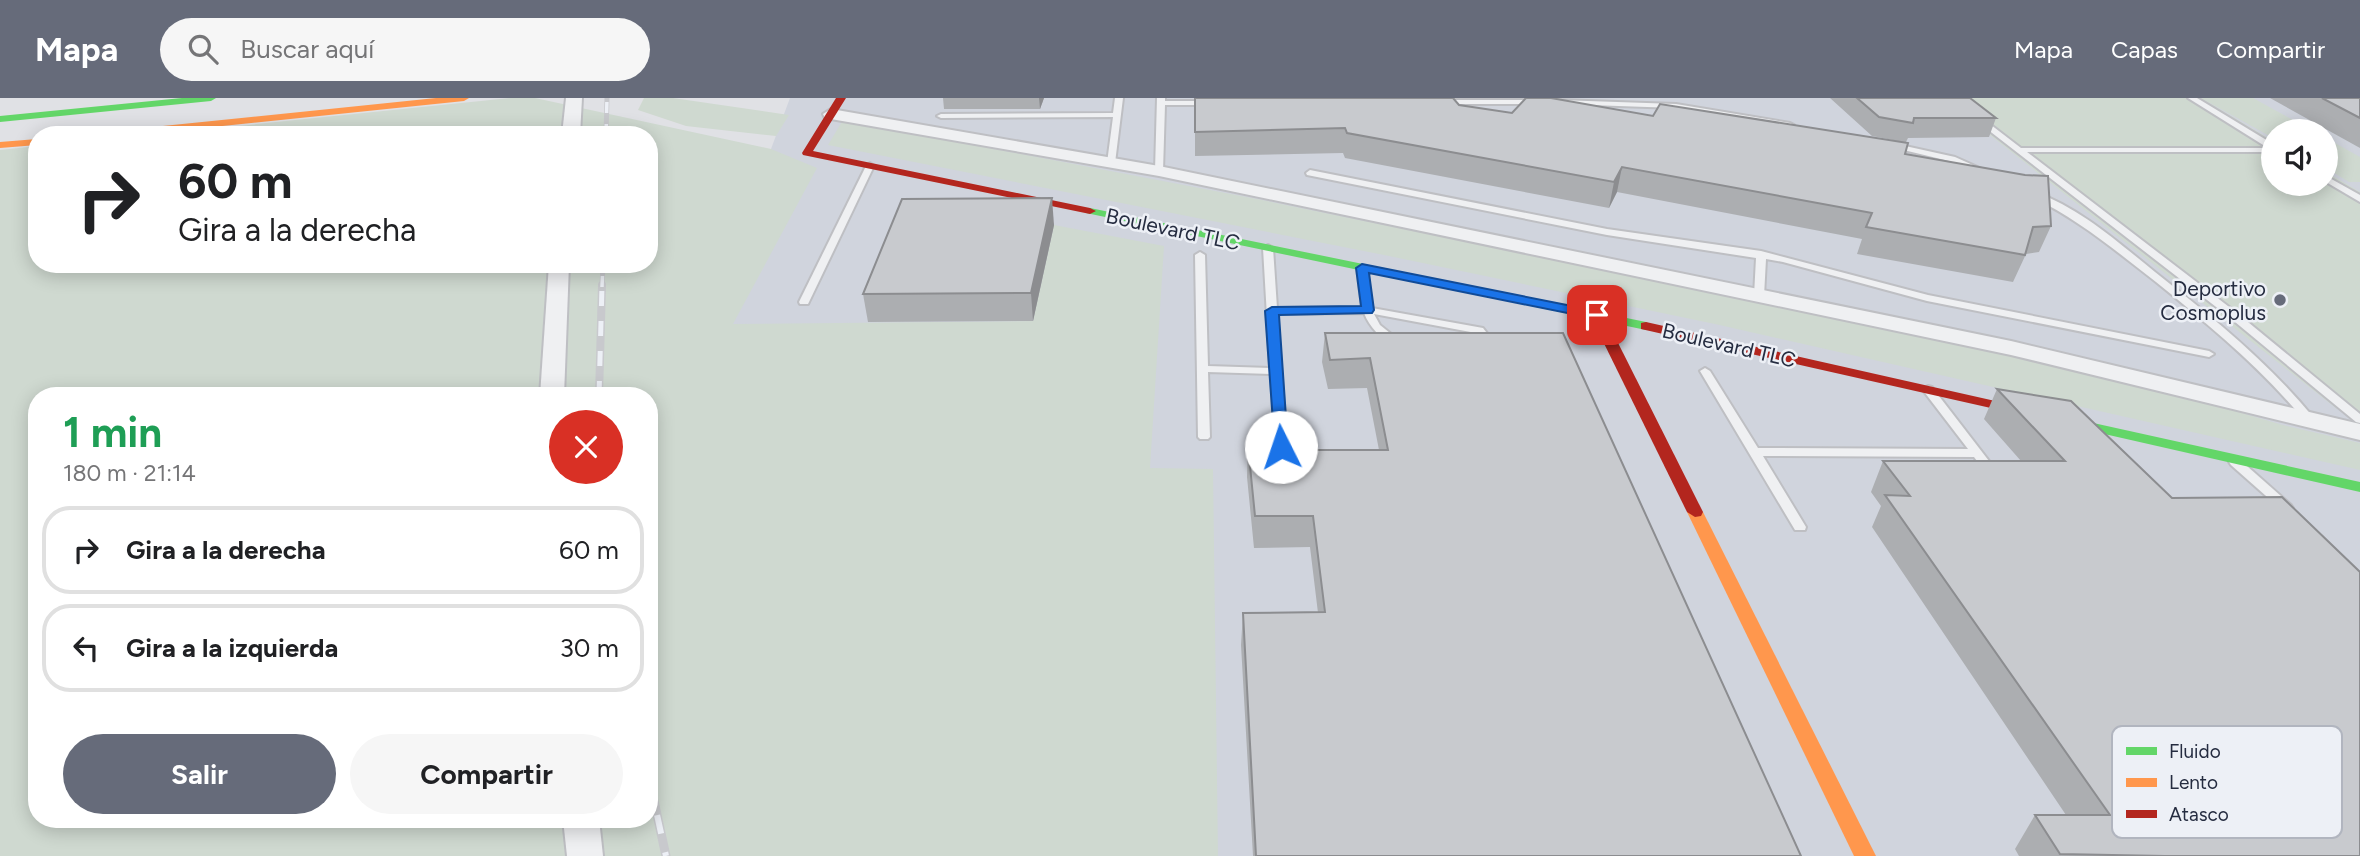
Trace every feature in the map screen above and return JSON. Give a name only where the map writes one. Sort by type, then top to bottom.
[{"type":"main road","points":[[3,115],[26,103],[80,98]]},
{"type":"main road","points":[[3,115],[211,98]]},
{"type":"main road","points":[[192,126],[464,98]]},
{"type":"main road","name":"Boulevard TLC","points":[[836,106],[807,153],[1597,315],[2360,487]]},
{"type":"main road","points":[[0,145],[28,143]]},
{"type":"main road","points":[[1597,315],[1865,856]]},
{"type":"street","points":[[572,126],[574,98]]},
{"type":"street","points":[[836,106],[2077,362],[2360,432]]},
{"type":"street","points":[[552,387],[559,273]]},
{"type":"street","points":[[582,828],[585,856]]},
{"type":"lane","points":[[1111,163],[1119,98]]},
{"type":"lane","points":[[1951,98],[2222,307],[2360,420]]},
{"type":"lane","points":[[2192,98],[2261,141]]},
{"type":"lane","points":[[1159,172],[1161,101],[1226,103]]},
{"type":"lane","points":[[1429,102],[1676,106],[1720,111],[1797,126]]},
{"type":"lane","points":[[942,116],[1117,115]]},
{"type":"lane","points":[[1874,141],[1952,159],[1985,172]]},
{"type":"lane","points":[[2021,150],[2261,148]]},
{"type":"lane","points":[[804,302],[870,166]]},
{"type":"lane","points":[[1310,173],[1607,232],[1761,254],[1927,298],[2209,354]]},
{"type":"lane","points":[[2338,185],[2360,199]]},
{"type":"lane","points":[[2021,188],[2095,228],[2237,341],[2281,383],[2309,419]]},
{"type":"lane","points":[[1268,248],[1281,447]]},
{"type":"lane","points":[[1759,296],[1761,254]]},
{"type":"lane","points":[[1200,255],[1204,437]]},
{"type":"lane","points":[[1362,268],[1369,319],[1383,334],[1407,345]]},
{"type":"lane","points":[[1272,311],[1368,310],[1471,328],[1483,333],[1484,341],[1467,348]]},
{"type":"lane","points":[[1202,369],[1276,371]]},
{"type":"lane","points":[[1705,371],[1800,527]]},
{"type":"lane","points":[[1928,389],[1996,477]]},
{"type":"lane","points":[[1755,452],[1977,453]]},
{"type":"lane","points":[[2230,457],[2300,519]]},
{"type":"shaded area","points":[[511,98],[535,98],[771,149],[817,168],[733,324],[1033,321],[1054,225],[1164,246],[1150,468],[1213,469],[1218,856],[0,856],[0,150],[28,147],[28,273],[658,273],[658,126],[238,126]]},
{"type":"shaded area","points":[[644,98],[673,98],[789,115],[776,136],[686,126],[638,110]]},
{"type":"shaded area","points":[[790,98],[2360,98],[2360,856],[827,856],[668,304],[771,149]]},
{"type":"shaded area","name":"Deportivo Cosmoplus","points":[[1943,98],[2253,98],[2291,119],[2261,119],[2261,131],[2203,99],[2261,134],[2261,196],[2338,196],[2338,179],[2360,192],[2360,414],[2337,409]]},
{"type":"shaded area","points":[[843,120],[1257,199],[2097,371],[2283,425],[2360,443],[2360,470],[1715,324],[1389,256],[828,145]]},
{"type":"shaded area","points":[[2338,145],[2360,157],[2360,182],[2349,182],[2338,175]]},
{"type":"building","points":[[1195,98],[1453,98],[1459,105],[1512,113],[1526,98],[1551,98],[1653,116],[1660,104],[1908,143],[1905,154],[2025,175],[2048,176],[2051,226],[2033,227],[2025,255],[1866,227],[1872,213],[1622,167],[1614,182],[1347,133],[1345,128],[1195,132]]},
{"type":"building","points":[[1857,98],[1970,98],[1996,118],[1914,118],[1913,123],[1879,117]]},
{"type":"building","points":[[2322,98],[2360,98],[2360,118]]},
{"type":"building","points":[[1052,198],[1031,293],[863,294],[902,199]]},
{"type":"building","points":[[1325,333],[1563,333],[1801,856],[1256,856],[1243,613],[1325,612],[1313,516],[1255,516],[1248,446],[1296,446],[1297,450],[1388,450],[1370,358],[1330,360]]},
{"type":"building","points":[[1997,389],[2071,401],[2172,498],[2282,497],[2360,572],[2360,856],[2060,854],[2035,815],[2110,815],[1885,495],[1910,496],[1883,461],[2065,461]]},
{"type":"railway","points":[[606,126],[607,98]]},
{"type":"railway","points":[[602,287],[603,273]]},
{"type":"railway","points":[[599,387],[602,285]]},
{"type":"railway","points":[[658,819],[666,856]]},
{"type":"traffic: fast","points":[[0,119],[211,98]]},
{"type":"traffic: fast","points":[[1090,211],[1646,326]]},
{"type":"traffic: fast","points":[[2039,415],[2360,487]]},
{"type":"traffic: slow","points":[[192,126],[464,98]]},
{"type":"traffic: slow","points":[[0,145],[28,143]]},
{"type":"traffic: slow","points":[[1695,512],[1865,856]]},
{"type":"traffic: jam","points":[[841,98],[807,153],[1090,211]]},
{"type":"traffic: jam","points":[[1597,315],[1695,512]]},
{"type":"traffic: jam","points":[[1646,326],[2039,415]]},
{"type":"place","name":"Deportivo Cosmoplus","points":[[2280,300]]},
{"type":"route","points":[[1281,447],[1272,311],[1368,310],[1362,268],[1597,315]]}]
